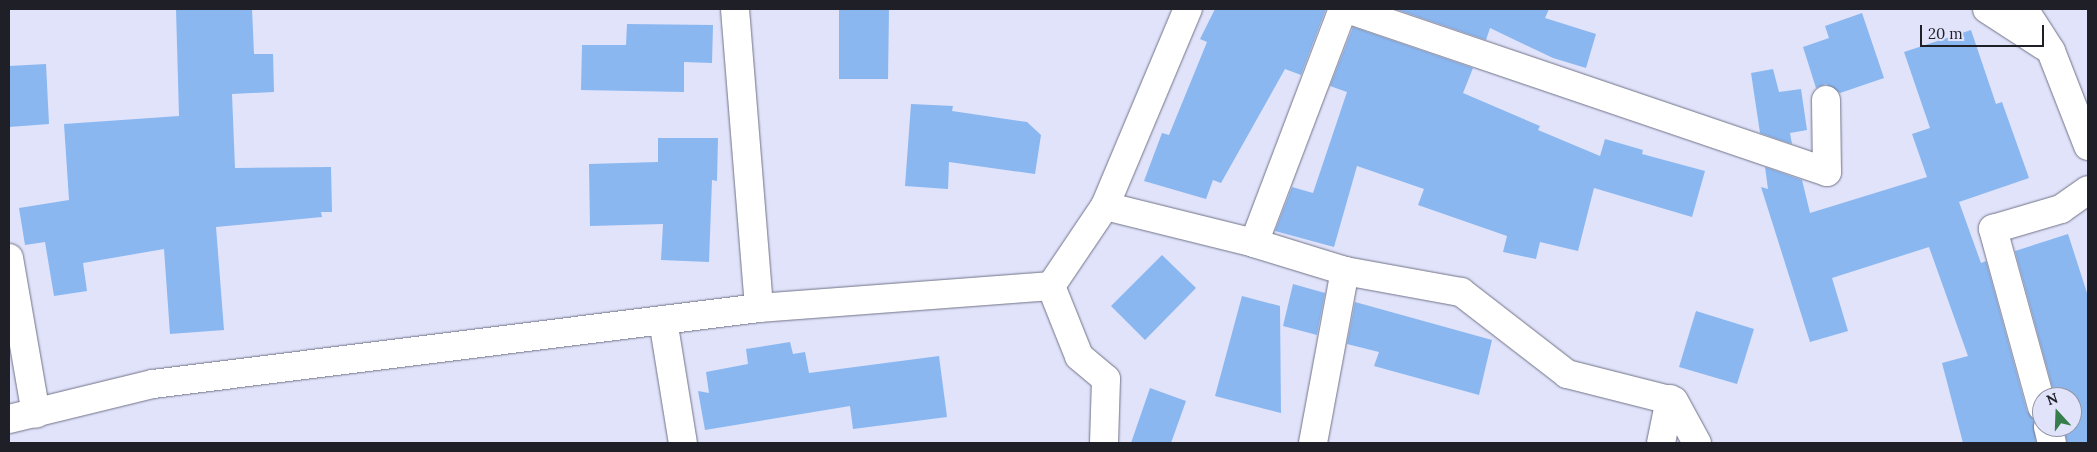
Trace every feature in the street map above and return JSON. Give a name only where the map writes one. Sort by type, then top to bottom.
[{"type":"street","points":[[734,9],[758,308]]},
{"type":"street","points":[[1051,286],[1105,206],[1188,9]]},
{"type":"street","points":[[1254,243],[1343,9]]},
{"type":"street","points":[[1347,9],[1826,172],[1826,100]]},
{"type":"street","points":[[1987,9],[2051,51]]},
{"type":"street","points":[[2024,9],[2051,51],[2088,146]]},
{"type":"street","points":[[2036,387],[1993,229],[2062,209],[2088,190]]},
{"type":"street","points":[[1105,206],[1254,243],[1345,271],[1461,292],[1566,374],[1674,401],[1697,443]]},
{"type":"street","points":[[9,258],[36,414]]},
{"type":"street","points":[[1313,443],[1345,271]]},
{"type":"street","points":[[9,419],[36,414],[153,384],[758,308],[1051,286]]},
{"type":"street","points":[[1051,286],[1079,356],[1106,379],[1104,443]]},
{"type":"street","points":[[663,320],[683,443]]},
{"type":"street","points":[[1661,443],[1670,399]]},
{"type":"building","points":[[176,9],[252,9],[254,54],[273,54],[274,92],[232,94],[235,168],[331,167],[332,212],[321,212],[322,217],[216,227],[224,330],[170,334],[164,249],[83,263],[87,291],[54,296],[45,242],[25,245],[19,208],[69,200],[64,124],[179,116]]},
{"type":"building","points":[[839,9],[889,9],[888,79],[839,79]]},
{"type":"building","points":[[1215,9],[1326,9],[1301,75],[1285,69],[1221,183],[1213,180],[1206,199],[1144,181],[1162,133],[1169,135],[1207,42],[1200,39]]},
{"type":"building","points":[[1395,9],[1549,9],[1545,18],[1596,34],[1586,68],[1553,58],[1490,28],[1486,40]]},
{"type":"building","points":[[1862,13],[1884,78],[1840,93],[1826,84],[1816,88],[1803,47],[1829,38],[1825,26]]},
{"type":"building","points":[[627,24],[713,25],[712,63],[684,62],[684,92],[581,90],[582,45],[626,45]]},
{"type":"building","points":[[1353,27],[1473,68],[1463,93],[1540,126],[1538,130],[1600,156],[1605,139],[1643,150],[1642,154],[1705,171],[1692,217],[1594,188],[1578,251],[1540,242],[1536,259],[1503,252],[1507,236],[1418,205],[1424,189],[1357,166],[1334,247],[1275,231],[1292,187],[1313,193],[1347,92],[1330,86]]},
{"type":"building","points":[[1971,30],[1996,104],[2002,102],[2029,178],[1959,202],[1981,263],[1986,261],[2027,411],[2032,417],[2032,437],[2035,437],[2036,443],[1963,443],[1942,363],[1968,356],[1929,247],[1832,278],[1848,331],[1810,342],[1761,187],[1768,189],[1765,167],[1802,180],[1810,213],[1927,177],[1912,134],[1930,128],[1904,52]]},
{"type":"building","points":[[46,64],[49,124],[9,127],[9,66]]},
{"type":"building","points":[[1773,69],[1779,92],[1801,89],[1807,130],[1790,133],[1792,144],[1760,133],[1751,73]]},
{"type":"building","points":[[911,104],[953,106],[952,111],[1027,122],[1041,135],[1035,174],[949,162],[948,189],[905,186]]},
{"type":"building","points":[[658,138],[718,138],[717,181],[712,180],[709,262],[661,260],[663,224],[590,226],[589,164],[658,162]]},
{"type":"building","points":[[2068,234],[2088,296],[2088,443],[2067,443],[2066,437],[2082,437],[2082,387],[2052,387],[2015,251]]},
{"type":"building","points":[[1162,255],[1196,288],[1145,340],[1111,306]]},
{"type":"building","points":[[1293,284],[1325,293],[1317,335],[1283,326]]},
{"type":"building","points":[[1242,296],[1280,306],[1281,413],[1215,396]]},
{"type":"building","points":[[1355,302],[1492,340],[1479,395],[1374,366],[1379,352],[1347,344]]},
{"type":"building","points":[[1696,311],[1754,329],[1737,384],[1679,367]]},
{"type":"building","points":[[790,342],[793,354],[805,352],[809,373],[939,356],[947,417],[853,429],[850,406],[705,430],[698,391],[709,393],[706,372],[748,364],[746,349]]},
{"type":"building","points":[[1150,388],[1186,401],[1171,443],[1131,443]]}]
